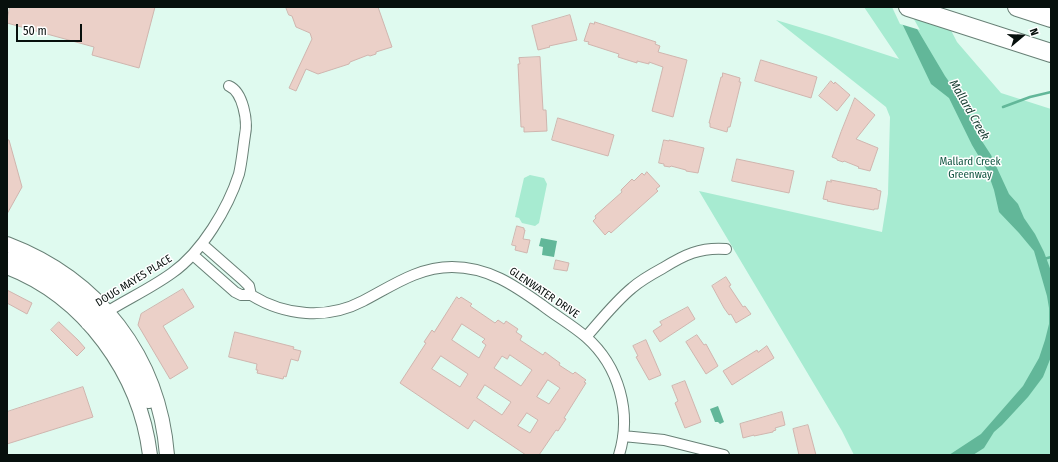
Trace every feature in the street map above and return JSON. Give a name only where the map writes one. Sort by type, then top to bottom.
[{"type":"highway","points":[[908,7],[1051,53]]},
{"type":"highway","points":[[1017,7],[1051,18]]},
{"type":"street","name":"DOUG MAYES PLACE","points":[[88,323],[173,273],[193,255],[202,244],[219,217],[231,195],[239,172],[244,150],[246,128],[246,118],[238,94],[229,86]]},
{"type":"street","points":[[7,244],[28,252],[59,270],[79,285],[108,311],[131,342],[145,369],[159,407],[165,433],[167,455]]},
{"type":"street","name":"GLENWATER DRIVE","points":[[202,244],[244,280],[249,286],[251,294]]},
{"type":"street","points":[[586,337],[622,297],[644,280],[680,258],[692,253],[708,249],[726,249]]},
{"type":"street","name":"GLENWATER DRIVE","points":[[193,255],[235,292],[242,295],[251,294],[267,304],[285,310],[311,314],[343,310],[356,305],[400,281],[426,270],[446,267],[469,268],[493,274],[512,284],[586,337],[606,359],[621,393],[623,405],[623,436],[619,455]]},
{"type":"street","points":[[7,258],[27,265],[50,277],[76,295],[92,310],[98,312],[108,311]]},
{"type":"street","points":[[7,267],[31,279],[58,296],[88,323],[114,356],[132,390],[144,424],[150,455]]},
{"type":"street","points":[[88,323],[99,322],[108,329],[132,367],[160,426],[165,433]]},
{"type":"street","points":[[623,436],[664,440],[724,455]]},
{"type":"green space","name":"Mallard Creek Greenway","points":[[864,7],[939,7],[957,42],[1001,93],[1051,109],[1051,455],[854,455],[842,431],[699,191],[882,232],[888,194],[890,117],[886,107],[776,20],[899,59]]},
{"type":"green space","points":[[530,175],[544,178],[547,184],[539,223],[535,226],[522,223],[519,218],[515,217],[524,178]]},
{"type":"shaded area","points":[[899,17],[910,17],[945,76],[966,106],[976,132],[991,155],[1009,194],[1018,204],[1024,218],[1035,234],[1051,271],[1051,357],[1043,377],[1028,397],[994,432],[984,448],[973,455],[949,455],[981,434],[1023,386],[1039,358],[1045,340],[1049,324],[1047,296],[1034,251],[999,212],[994,190],[987,170],[972,145],[949,98],[931,84]]},
{"type":"shaded area","points":[[541,238],[557,241],[554,257],[542,255],[543,247],[539,246]]},
{"type":"shaded area","points":[[718,406],[724,422],[720,424],[715,422],[710,409]]},
{"type":"pier","points":[[892,7],[907,7],[920,30],[900,24]]},
{"type":"building","points":[[10,7],[155,7],[139,68],[92,55],[94,47],[7,23]]},
{"type":"building","points":[[286,7],[378,7],[392,47],[376,52],[376,54],[370,56],[368,55],[350,62],[349,64],[318,74],[306,69],[296,91],[289,88],[312,39],[310,33],[296,27],[292,16],[289,15]]},
{"type":"building","points":[[570,15],[577,40],[538,50],[532,26]]},
{"type":"building","points":[[595,22],[656,42],[655,44],[660,46],[658,52],[687,60],[673,117],[652,111],[663,67],[649,62],[649,64],[637,61],[637,63],[618,57],[619,54],[588,44],[589,42],[584,41],[590,23],[594,24]]},
{"type":"building","points":[[540,57],[543,110],[546,110],[547,131],[524,132],[524,127],[521,127],[519,58]]},
{"type":"building","points":[[761,60],[817,77],[811,98],[755,81]]},
{"type":"building","points":[[723,73],[740,78],[739,82],[741,82],[730,127],[728,127],[727,132],[710,127],[709,123]]},
{"type":"building","points":[[831,81],[834,84],[835,82],[850,95],[837,111],[819,96]]},
{"type":"building","points":[[855,98],[875,115],[856,139],[878,148],[870,171],[858,168],[859,167],[832,157]]},
{"type":"building","points":[[558,118],[614,135],[608,156],[552,140]]},
{"type":"building","points":[[7,140],[9,140],[22,187],[7,214]]},
{"type":"building","points":[[664,140],[704,148],[698,173],[671,166],[664,166],[664,164],[659,163]]},
{"type":"building","points":[[737,159],[794,171],[789,193],[732,181]]},
{"type":"building","points":[[647,172],[660,186],[656,189],[658,191],[611,233],[609,231],[605,235],[593,221],[596,218],[595,216],[622,192],[621,190],[632,179],[634,181],[642,173],[644,175]]},
{"type":"building","points":[[831,180],[881,191],[878,209],[874,210],[846,205],[823,199],[827,181],[831,182]]},
{"type":"building","points":[[517,226],[524,228],[525,230],[523,239],[530,240],[527,253],[515,250],[516,246],[512,245]]},
{"type":"building","points":[[556,260],[569,263],[567,271],[554,269]]},
{"type":"building","points":[[726,277],[731,285],[729,286],[743,307],[745,306],[751,314],[736,323],[731,314],[729,315],[724,308],[712,286]]},
{"type":"building","points":[[183,289],[194,307],[163,326],[188,368],[170,379],[138,325],[141,314]]},
{"type":"building","points":[[7,290],[32,303],[27,314],[7,303]]},
{"type":"building","points":[[457,297],[459,299],[461,297],[472,304],[470,306],[495,323],[498,320],[504,324],[506,321],[518,329],[516,332],[522,336],[520,340],[543,355],[545,352],[560,363],[559,365],[573,374],[575,372],[586,380],[584,382],[586,383],[564,418],[566,419],[558,431],[556,430],[539,455],[526,455],[474,420],[468,429],[400,383],[426,343],[424,342],[432,330],[434,332]],"holes":[[[462,324],[485,339],[482,342],[486,345],[479,358],[452,340]],[[510,355],[532,370],[521,386],[494,368],[502,356],[507,359]],[[441,356],[468,374],[460,387],[432,369]],[[548,380],[560,388],[549,404],[537,397]],[[485,385],[511,402],[502,415],[477,398]],[[527,413],[538,420],[530,433],[518,426]]]},
{"type":"building","points":[[688,307],[695,319],[660,342],[653,331],[662,325],[660,322]]},
{"type":"building","points":[[59,322],[85,348],[77,356],[51,330]]},
{"type":"building","points":[[235,332],[294,347],[293,349],[301,351],[298,361],[291,359],[286,377],[284,376],[283,379],[257,373],[257,364],[229,357]]},
{"type":"building","points":[[697,335],[704,345],[706,344],[718,366],[706,374],[686,342]]},
{"type":"building","points":[[646,340],[661,375],[649,380],[636,357],[638,356],[633,346]]},
{"type":"building","points":[[767,346],[774,358],[732,385],[723,371],[757,350],[758,352]]},
{"type":"building","points":[[685,381],[701,422],[685,428],[675,403],[678,401],[672,386]]},
{"type":"building","points":[[83,387],[93,417],[7,444],[7,412]]},
{"type":"building","points":[[782,412],[785,425],[775,428],[776,430],[773,432],[743,438],[740,424]]},
{"type":"building","points":[[808,425],[816,455],[799,455],[793,429]]},
{"type":"waterway","points":[[1003,107],[1030,97],[1051,92]]},
{"type":"waterway","name":"Mallard Creek","points":[[969,125],[980,120]]},
{"type":"waterway","points":[[1044,259],[1051,257]]}]
